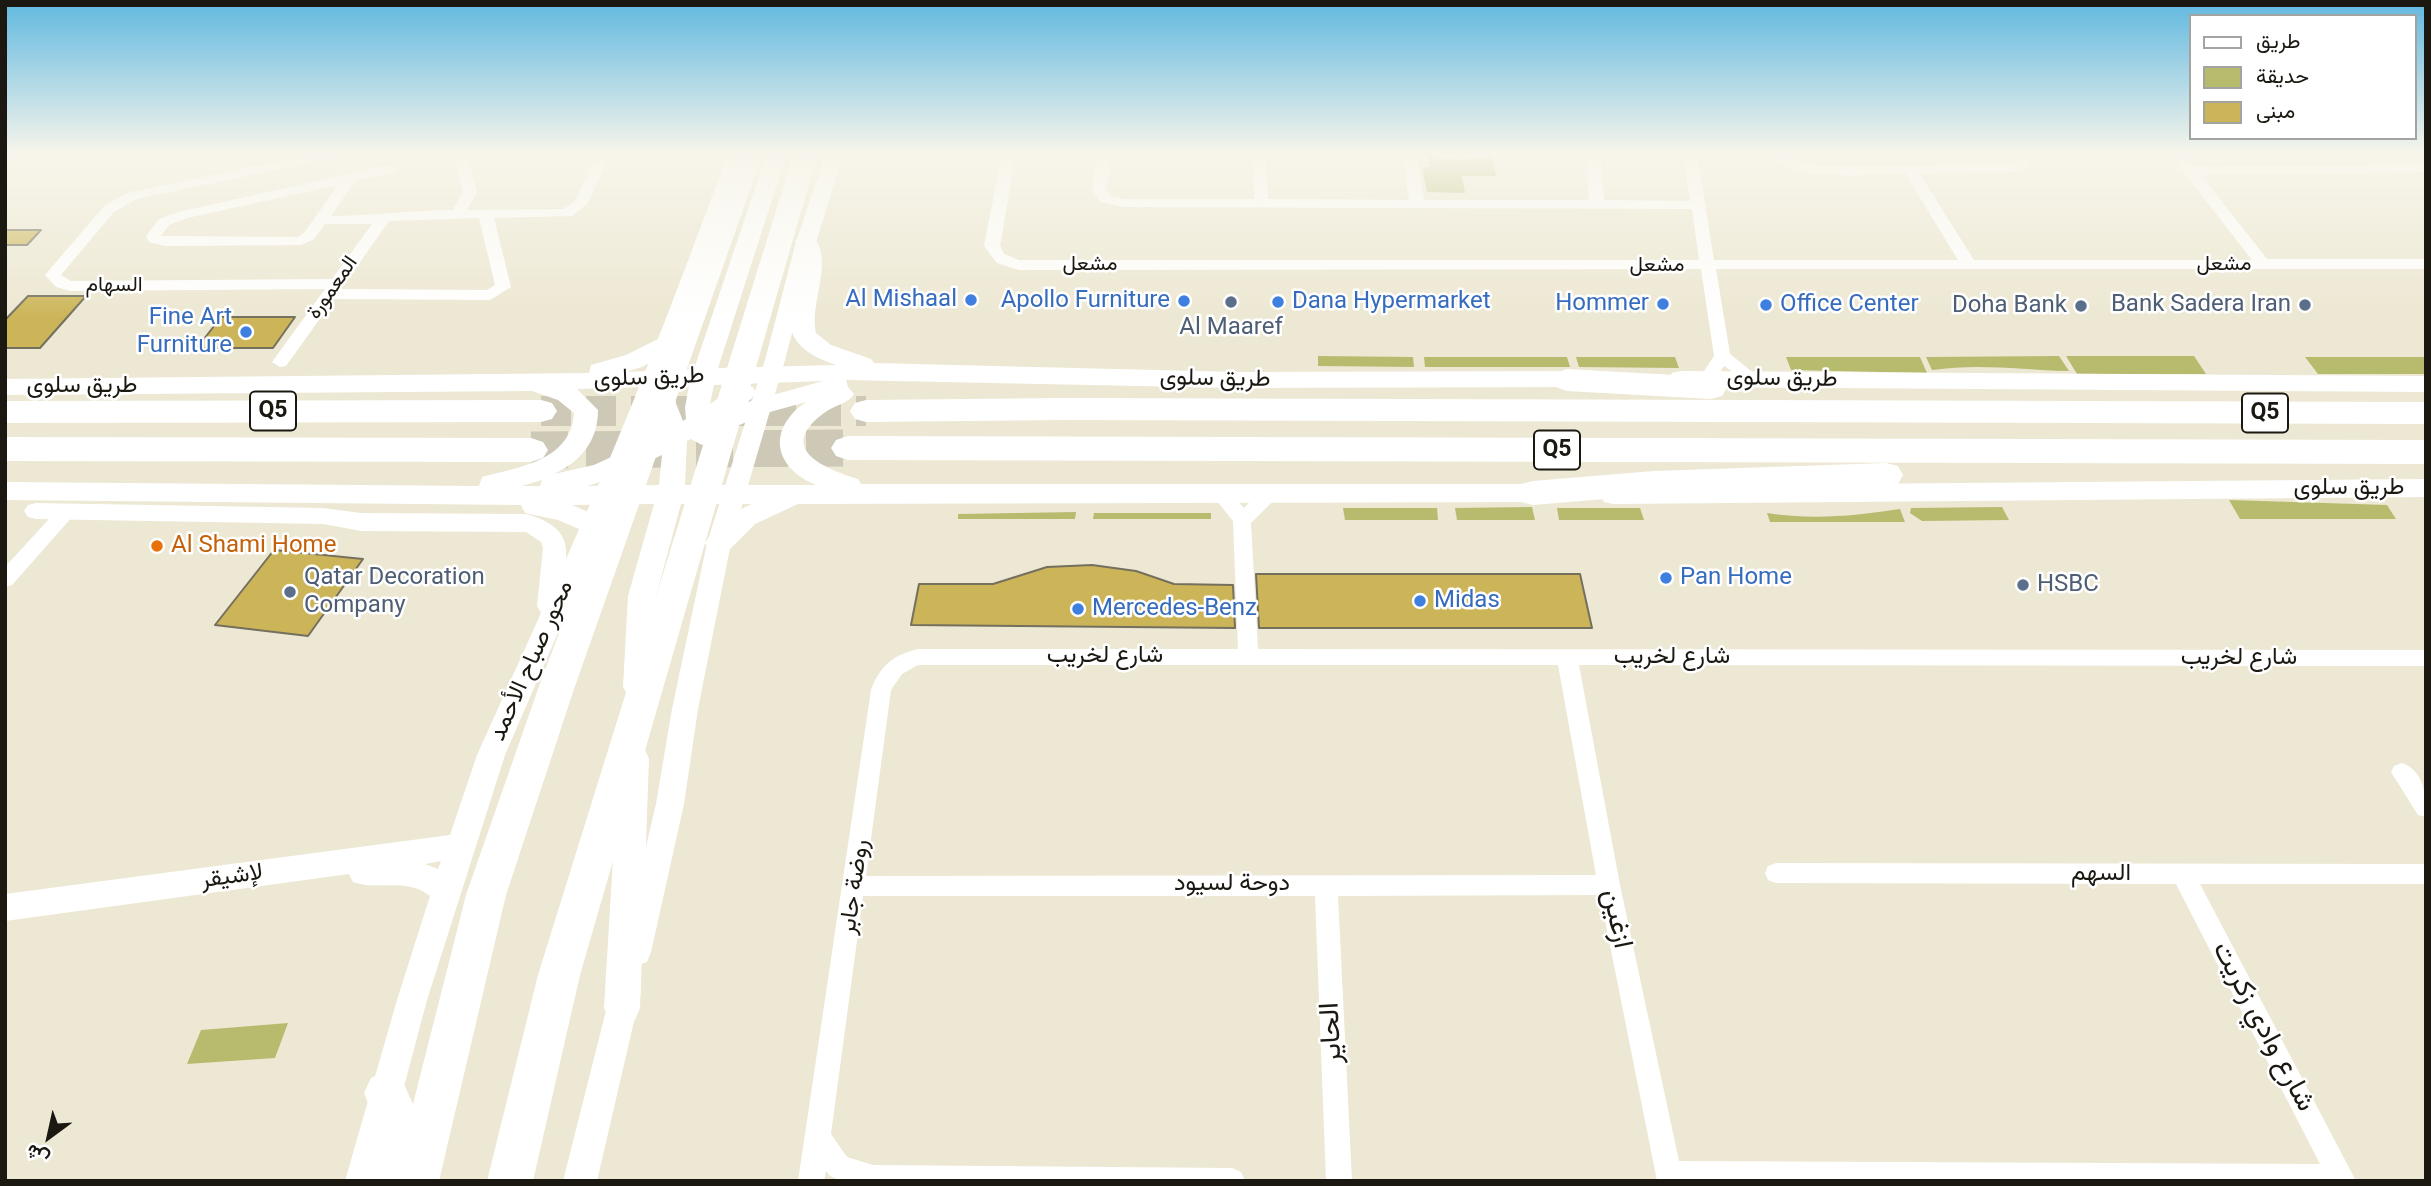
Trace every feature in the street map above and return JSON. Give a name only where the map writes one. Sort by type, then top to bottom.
[{"type":"highway","name":"محور صباح الأحمد","points":[[416,1181],[486,895],[560,677],[731,208]]},
{"type":"highway","points":[[510,1181],[559,975],[789,208]]},
{"type":"highway","points":[[1567,380],[1984,402],[2103,412]]},
{"type":"highway","name":"طريق سلوى","points":[[5,412],[546,396]]},
{"type":"highway","name":"طريق سلوى","points":[[866,411],[1063,409],[2426,413]]},
{"type":"highway","name":"Q5","points":[[5,449],[531,450]]},
{"type":"highway","name":"طريق سلوى","points":[[848,449],[2426,452]]},
{"type":"highway","points":[[1533,493],[1654,483],[2104,468],[2267,452]]},
{"type":"highway","points":[[386,1093],[396,1114],[398,1130],[398,1143],[389,1181]]},
{"type":"main road","points":[[622,1008],[642,594],[677,462],[759,208]]},
{"type":"main road","points":[[806,242],[812,255],[801,315],[801,327],[805,337],[812,346],[824,353],[878,371]]},
{"type":"main road","points":[[546,396],[668,342]]},
{"type":"main road","name":"طريق سلوى","points":[[5,387],[525,383],[546,396],[653,379],[878,371],[1250,381],[1753,379],[2426,384]]},
{"type":"main road","points":[[416,496],[562,483],[620,464],[761,406],[825,387],[947,372]]},
{"type":"main road","points":[[889,493],[852,487],[807,469],[797,460],[792,449],[792,435],[798,423],[822,401],[838,395],[947,372]]},
{"type":"main road","points":[[607,495],[771,375]]},
{"type":"main road","points":[[653,379],[669,407],[733,494]]},
{"type":"main road","points":[[416,496],[516,480],[548,467],[577,445],[588,422],[586,410],[556,389],[525,383]]},
{"type":"main road","name":"طريق سلوى","points":[[5,491],[416,496],[1219,492],[1665,496],[2111,489],[2426,488]]},
{"type":"main road","points":[[719,543],[740,522],[759,510],[817,493]]},
{"type":"main road","points":[[79,511],[172,494]]},
{"type":"main road","points":[[416,496],[547,508],[593,525]]},
{"type":"main road","points":[[5,497],[36,511]]},
{"type":"street","name":"السهام","points":[[110,208],[53,275],[61,284],[490,295],[503,287],[486,215]]},
{"type":"street","points":[[212,208],[164,222],[153,236],[154,239],[165,242],[293,243],[309,236],[328,208]]},
{"type":"street","points":[[457,215],[461,208]]},
{"type":"street","points":[[318,222],[379,223],[393,215],[559,215],[576,208]]},
{"type":"street","name":"محور صباح الأحمد","points":[[362,1181],[460,846],[491,755],[620,464],[717,208]]},
{"type":"street","points":[[579,1181],[670,804],[685,709],[719,543],[771,375],[817,208]]},
{"type":"street","name":"مشعل","points":[[999,208],[992,246],[997,256],[1011,264],[2426,264]]},
{"type":"street","points":[[1699,208],[1722,356],[1707,379]]},
{"type":"street","points":[[1934,208],[1970,266]]},
{"type":"street","points":[[2220,208],[2263,264]]},
{"type":"street","name":"المعمورة","points":[[280,362],[379,223]]},
{"type":"street","points":[[1722,356],[1753,379]]},
{"type":"street","points":[[2396,488],[2426,496]]},
{"type":"street","points":[[1219,492],[1233,505],[1242,521],[1248,656]]},
{"type":"street","points":[[1242,521],[1272,493]]},
{"type":"street","points":[[36,511],[323,516],[361,522],[526,523],[548,532],[555,548],[547,627]]},
{"type":"street","points":[[5,580],[79,511]]},
{"type":"street","name":"شارع لخريب","points":[[918,657],[2426,658]]},
{"type":"street","name":"روضة جابر","points":[[811,1181],[856,886],[881,690],[884,681],[895,667],[907,659],[918,657]]},
{"type":"street","name":"ازغين","points":[[1567,657],[1609,885],[1669,1177]]},
{"type":"street","points":[[2402,772],[2426,808]]},
{"type":"street","name":"لإشيقر","points":[[5,908],[460,846]]},
{"type":"street","name":"لإشيقر","points":[[5,920],[388,871],[417,873],[435,880],[447,893]]},
{"type":"street","name":"السهم","points":[[1776,873],[2426,874]]},
{"type":"street","name":"شارع وادي زكريت","points":[[2183,874],[2342,1179]]},
{"type":"street","name":"الحاير","points":[[1326,885],[1339,1181]]},
{"type":"street","name":"دوحة لسيود","points":[[856,886],[1609,885]]},
{"type":"street","points":[[818,1137],[839,1167],[873,1178],[1232,1181]]},
{"type":"street","points":[[1669,1177],[2342,1179]]},
{"type":"green space","points":[[1318,356],[1413,357],[1414,367],[1318,366]]},
{"type":"green space","points":[[2059,356],[2069,371],[1984,367],[1932,370],[1926,357]]},
{"type":"green space","points":[[2066,356],[2194,356],[2206,374],[2077,374]]},
{"type":"green space","points":[[1424,357],[1567,357],[1570,367],[1425,367]]},
{"type":"green space","points":[[1576,357],[1675,357],[1679,368],[1579,367]]},
{"type":"green space","points":[[1786,357],[1920,357],[1927,373],[1791,370]]},
{"type":"green space","points":[[2305,357],[2426,357],[2426,374],[2318,374]]},
{"type":"green space","points":[[2229,500],[2387,505],[2396,519],[2240,519]]},
{"type":"green space","points":[[1532,507],[1535,520],[1457,520],[1455,508]]},
{"type":"green space","points":[[2002,507],[2009,520],[1922,521],[1910,513],[1911,508]]},
{"type":"green space","points":[[1343,508],[1437,508],[1438,520],[1345,520]]},
{"type":"green space","points":[[1557,508],[1640,508],[1644,520],[1559,520]]},
{"type":"green space","points":[[1900,509],[1905,522],[1770,522],[1767,513],[1834,516]]},
{"type":"green space","points":[[1076,512],[1075,519],[958,519],[958,514]]},
{"type":"green space","points":[[1094,513],[1211,513],[1211,519],[1093,519]]},
{"type":"green space","points":[[288,1023],[275,1058],[187,1064],[201,1030]]},
{"type":"building","points":[[5,230],[41,230],[27,245],[5,245]]},
{"type":"building","points":[[28,296],[86,296],[40,348],[5,348],[5,320]]},
{"type":"building","name":"Fine Art Furniture","points":[[221,317],[295,317],[273,348],[197,348]]},
{"type":"building","name":"Qatar Decoration Company","points":[[274,550],[363,559],[308,636],[215,625]]},
{"type":"building","name":"Mercedes-Benz","points":[[1092,565],[1136,571],[1174,584],[1233,585],[1235,628],[911,625],[919,584],[993,584],[1047,567]]},
{"type":"building","name":"Midas","points":[[1256,574],[1580,574],[1592,628],[1259,628]]},
{"type":"tunnel","points":[[541,411],[866,411]]},
{"type":"tunnel","points":[[531,450],[848,448]]},
{"type":"place","name":"Al Mishaal","points":[[971,300]]},
{"type":"place","name":"Apollo Furniture","points":[[1184,301]]},
{"type":"place","name":"Al Maaref","points":[[1231,302]]},
{"type":"place","name":"Dana Hypermarket","points":[[1278,302]]},
{"type":"place","name":"Hommer","points":[[1663,304]]},
{"type":"place","name":"Office Center","points":[[1766,305]]},
{"type":"place","name":"Bank Sadera Iran","points":[[2305,305]]},
{"type":"place","name":"Doha Bank","points":[[2081,306]]},
{"type":"place","name":"Fine Art Furniture","points":[[246,332]]},
{"type":"place","name":"Al Shami Home","points":[[157,546]]},
{"type":"place","name":"Pan Home","points":[[1666,578]]},
{"type":"place","name":"HSBC","points":[[2023,585]]},
{"type":"place","name":"Qatar Decoration Company","points":[[290,592]]},
{"type":"place","name":"Midas","points":[[1420,601]]},
{"type":"place","name":"Mercedes-Benz","points":[[1078,609]]}]
